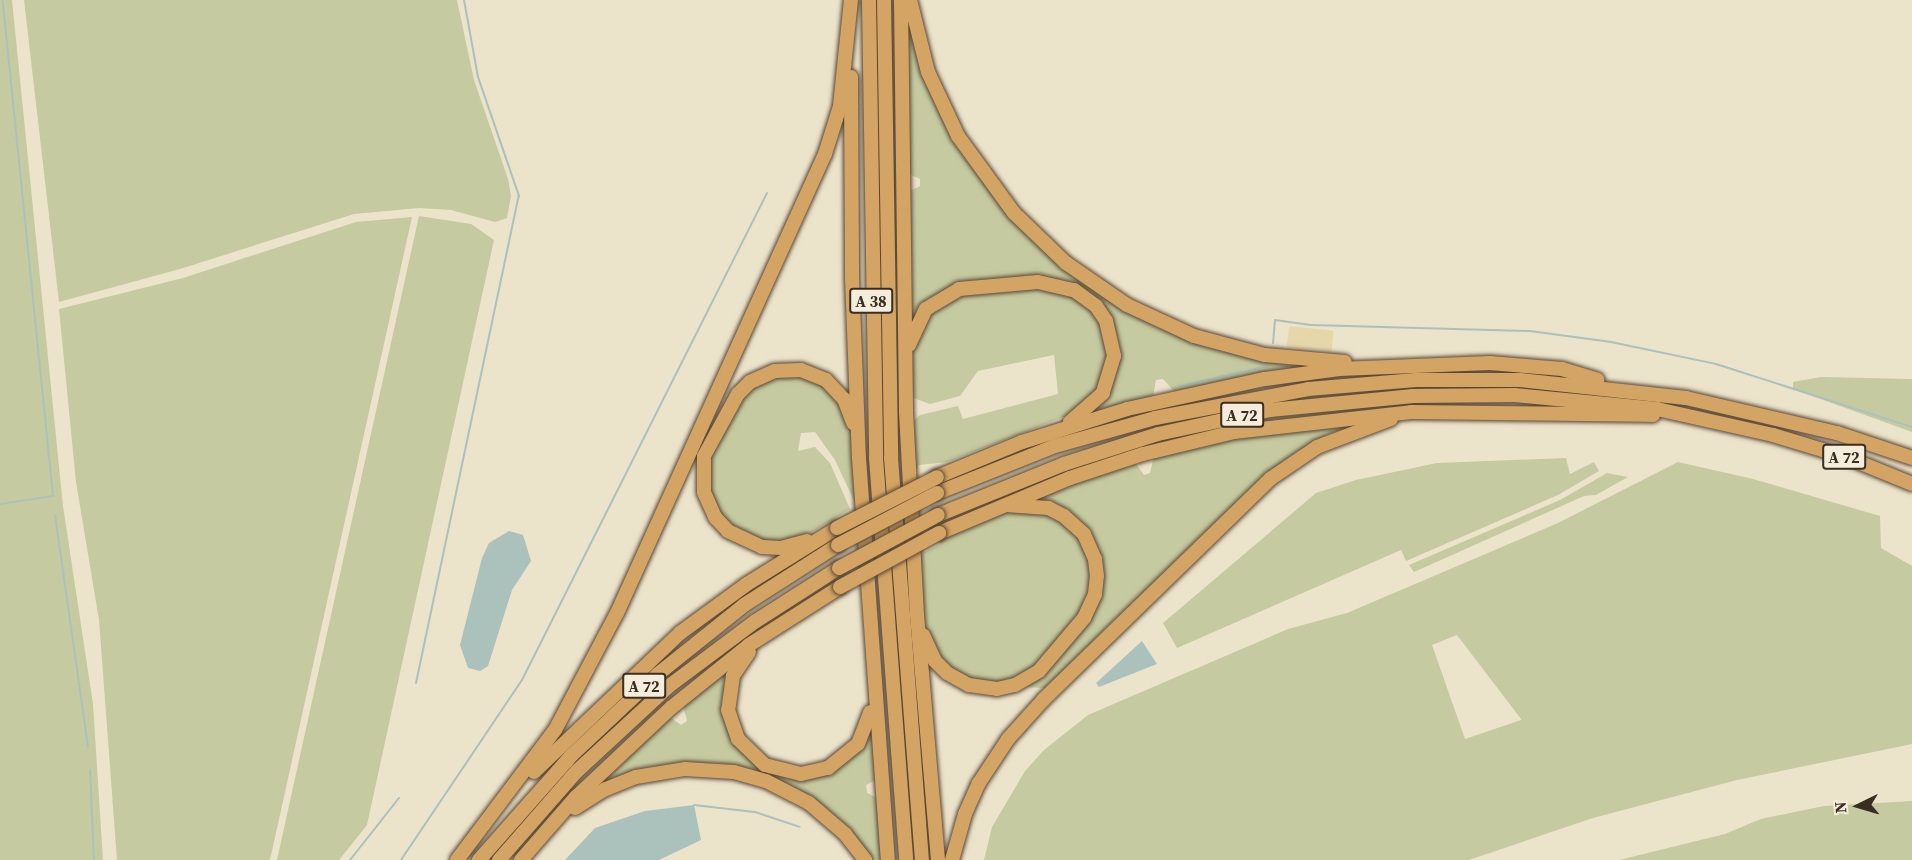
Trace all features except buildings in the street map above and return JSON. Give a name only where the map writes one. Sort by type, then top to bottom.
[{"type":"highway","points":[[851,0],[851,267],[859,458],[872,683],[888,860]]},
{"type":"highway","points":[[457,860],[547,743],[587,675],[814,178],[840,106],[851,0]]},
{"type":"highway","name":"A 38","points":[[869,0],[876,458],[906,860]]},
{"type":"highway","name":"A 38","points":[[884,0],[891,458],[922,860]]},
{"type":"highway","points":[[901,0],[905,358],[917,615],[938,860]]},
{"type":"highway","points":[[910,0],[928,72],[971,156],[1030,231],[1085,278],[1148,316],[1241,350],[1289,359],[1407,365],[1540,366],[1627,389]]},
{"type":"highway","points":[[905,358],[921,316],[950,292],[968,287],[1038,282],[1074,290],[1096,306],[1106,321],[1114,346],[1113,366],[1097,401],[1059,429]]},
{"type":"highway","points":[[499,808],[592,713],[680,633],[747,584],[820,538],[937,477],[1059,429],[1213,388],[1339,369],[1407,365]]},
{"type":"highway","points":[[820,538],[771,548],[753,545],[728,531],[715,517],[704,492],[702,465],[710,443],[744,388],[766,373],[792,369],[818,375],[839,392],[852,415],[859,458]]},
{"type":"highway","name":"A 72","points":[[478,860],[572,755],[658,674],[744,605],[838,545],[937,493],[1077,440],[1175,413],[1276,393],[1361,383],[1465,379],[1627,389],[1795,422],[1912,458]]},
{"type":"highway","name":"A 72","points":[[499,860],[577,771],[661,693],[756,621],[839,568],[938,515],[1113,447],[1206,422],[1312,404],[1413,396],[1515,395],[1682,414],[1846,457],[1912,484]]},
{"type":"highway","points":[[952,860],[971,799],[1008,739],[1201,544],[1255,492],[1300,456],[1352,431],[1411,412]]},
{"type":"highway","points":[[521,860],[576,797],[633,742],[766,633],[840,587],[939,532],[1001,505],[1091,471],[1194,441],[1290,423],[1411,412],[1609,417],[1682,414]]},
{"type":"highway","points":[[917,615],[927,646],[941,668],[961,682],[987,689],[1006,688],[1032,677],[1084,618],[1095,594],[1097,576],[1095,559],[1083,534],[1064,516],[1047,508],[1001,505]]},
{"type":"highway","points":[[766,633],[736,668],[728,693],[728,710],[743,747],[773,769],[810,773],[844,758],[867,728],[872,683]]},
{"type":"highway","points":[[521,860],[565,817],[598,793],[636,777],[693,768],[750,776],[795,795],[834,823],[865,860]]},
{"type":"green space","points":[[0,0],[12,0],[63,506],[93,704],[103,860],[0,860]]},
{"type":"green space","points":[[24,0],[457,0],[474,80],[508,179],[511,196],[507,218],[495,222],[451,210],[419,208],[354,214],[180,269],[59,302]]},
{"type":"green space","points":[[907,22],[923,74],[958,145],[1004,210],[1054,260],[1105,298],[1204,345],[1303,369],[1175,392],[1163,379],[1156,380],[1153,397],[1090,415],[1117,348],[1076,286],[1049,278],[953,285],[925,303],[909,325],[906,193],[920,186],[920,179],[909,174]]},
{"type":"green space","points":[[419,216],[471,224],[494,240],[367,825],[339,860],[277,860]]},
{"type":"green space","points":[[412,217],[270,860],[117,860],[99,620],[76,482],[59,309],[183,278],[356,222]]},
{"type":"green space","points":[[1023,286],[1064,290],[1098,315],[1109,343],[1107,372],[1093,396],[1066,416],[947,462],[919,465],[915,473],[913,421],[920,415],[958,406],[963,419],[1058,394],[1054,355],[978,371],[960,396],[930,404],[911,397],[911,357],[924,318],[949,297]]},
{"type":"green space","points":[[776,376],[807,376],[833,391],[851,427],[856,505],[835,460],[815,432],[801,433],[798,451],[815,447],[830,463],[850,509],[802,538],[780,543],[749,538],[722,519],[710,496],[709,460],[733,410],[749,390]]},
{"type":"green space","points":[[1821,377],[1912,379],[1912,432],[1793,389],[1793,382]]},
{"type":"green space","points":[[1354,422],[1310,443],[1264,475],[1045,688],[1022,687],[1084,624],[1100,560],[1093,536],[1079,519],[1056,504],[1030,497],[1134,461],[1144,475],[1150,473],[1154,456],[1217,440]]},
{"type":"green space","points":[[1566,458],[1570,474],[1594,462],[1599,471],[1558,495],[1406,561],[1401,550],[1177,648],[1163,623],[1316,493],[1356,480],[1437,463]]},
{"type":"green space","points":[[1678,462],[1753,479],[1880,516],[1881,548],[1912,566],[1912,744],[1737,780],[1593,818],[1469,860],[984,860],[992,827],[1025,771],[1044,750],[1088,715],[1288,629],[1347,613],[1558,523]],"holes":[[[1457,635],[1521,719],[1465,739],[1432,645]]]},
{"type":"green space","points":[[1607,473],[1628,477],[1596,495],[1584,496],[1414,572],[1409,565],[1560,500]]},
{"type":"green space","points":[[1005,510],[1045,511],[1070,525],[1083,544],[1092,571],[1090,586],[1078,616],[1033,667],[1010,681],[985,683],[960,675],[943,662],[926,632],[919,555],[940,544],[940,539]]},
{"type":"green space","points":[[734,661],[724,684],[724,712],[773,774],[796,778],[831,772],[857,754],[872,729],[876,780],[866,785],[867,793],[880,799],[886,860],[870,860],[846,830],[732,767],[591,792],[670,717],[681,725],[687,721],[682,701]]},
{"type":"green space","points":[[1912,801],[1912,860],[1619,860],[1725,834],[1761,819],[1824,806]]},
{"type":"sand","points":[[1289,326],[1334,331],[1332,352],[1287,347]]},
{"type":"water","points":[[509,531],[523,535],[531,561],[512,590],[488,666],[480,671],[468,668],[460,645],[482,558],[489,543]]},
{"type":"water","points":[[1142,641],[1157,664],[1099,687],[1096,683]]},
{"type":"water","points":[[694,805],[701,840],[659,860],[565,860],[595,828],[645,811]]},
{"type":"waterway","points":[[0,504],[53,496],[3,0]]},
{"type":"waterway","points":[[416,683],[519,196],[478,77],[464,0]]},
{"type":"waterway","points":[[401,860],[522,680],[767,193]]},
{"type":"waterway","points":[[1273,343],[1275,320],[1311,325],[1530,331],[1611,342],[1716,364],[1912,427]]},
{"type":"waterway","points":[[1179,386],[1268,366]]},
{"type":"waterway","points":[[55,515],[88,747]]},
{"type":"waterway","points":[[90,770],[94,860]]},
{"type":"waterway","points":[[350,860],[399,798]]},
{"type":"waterway","points":[[694,805],[755,812],[800,827]]}]
